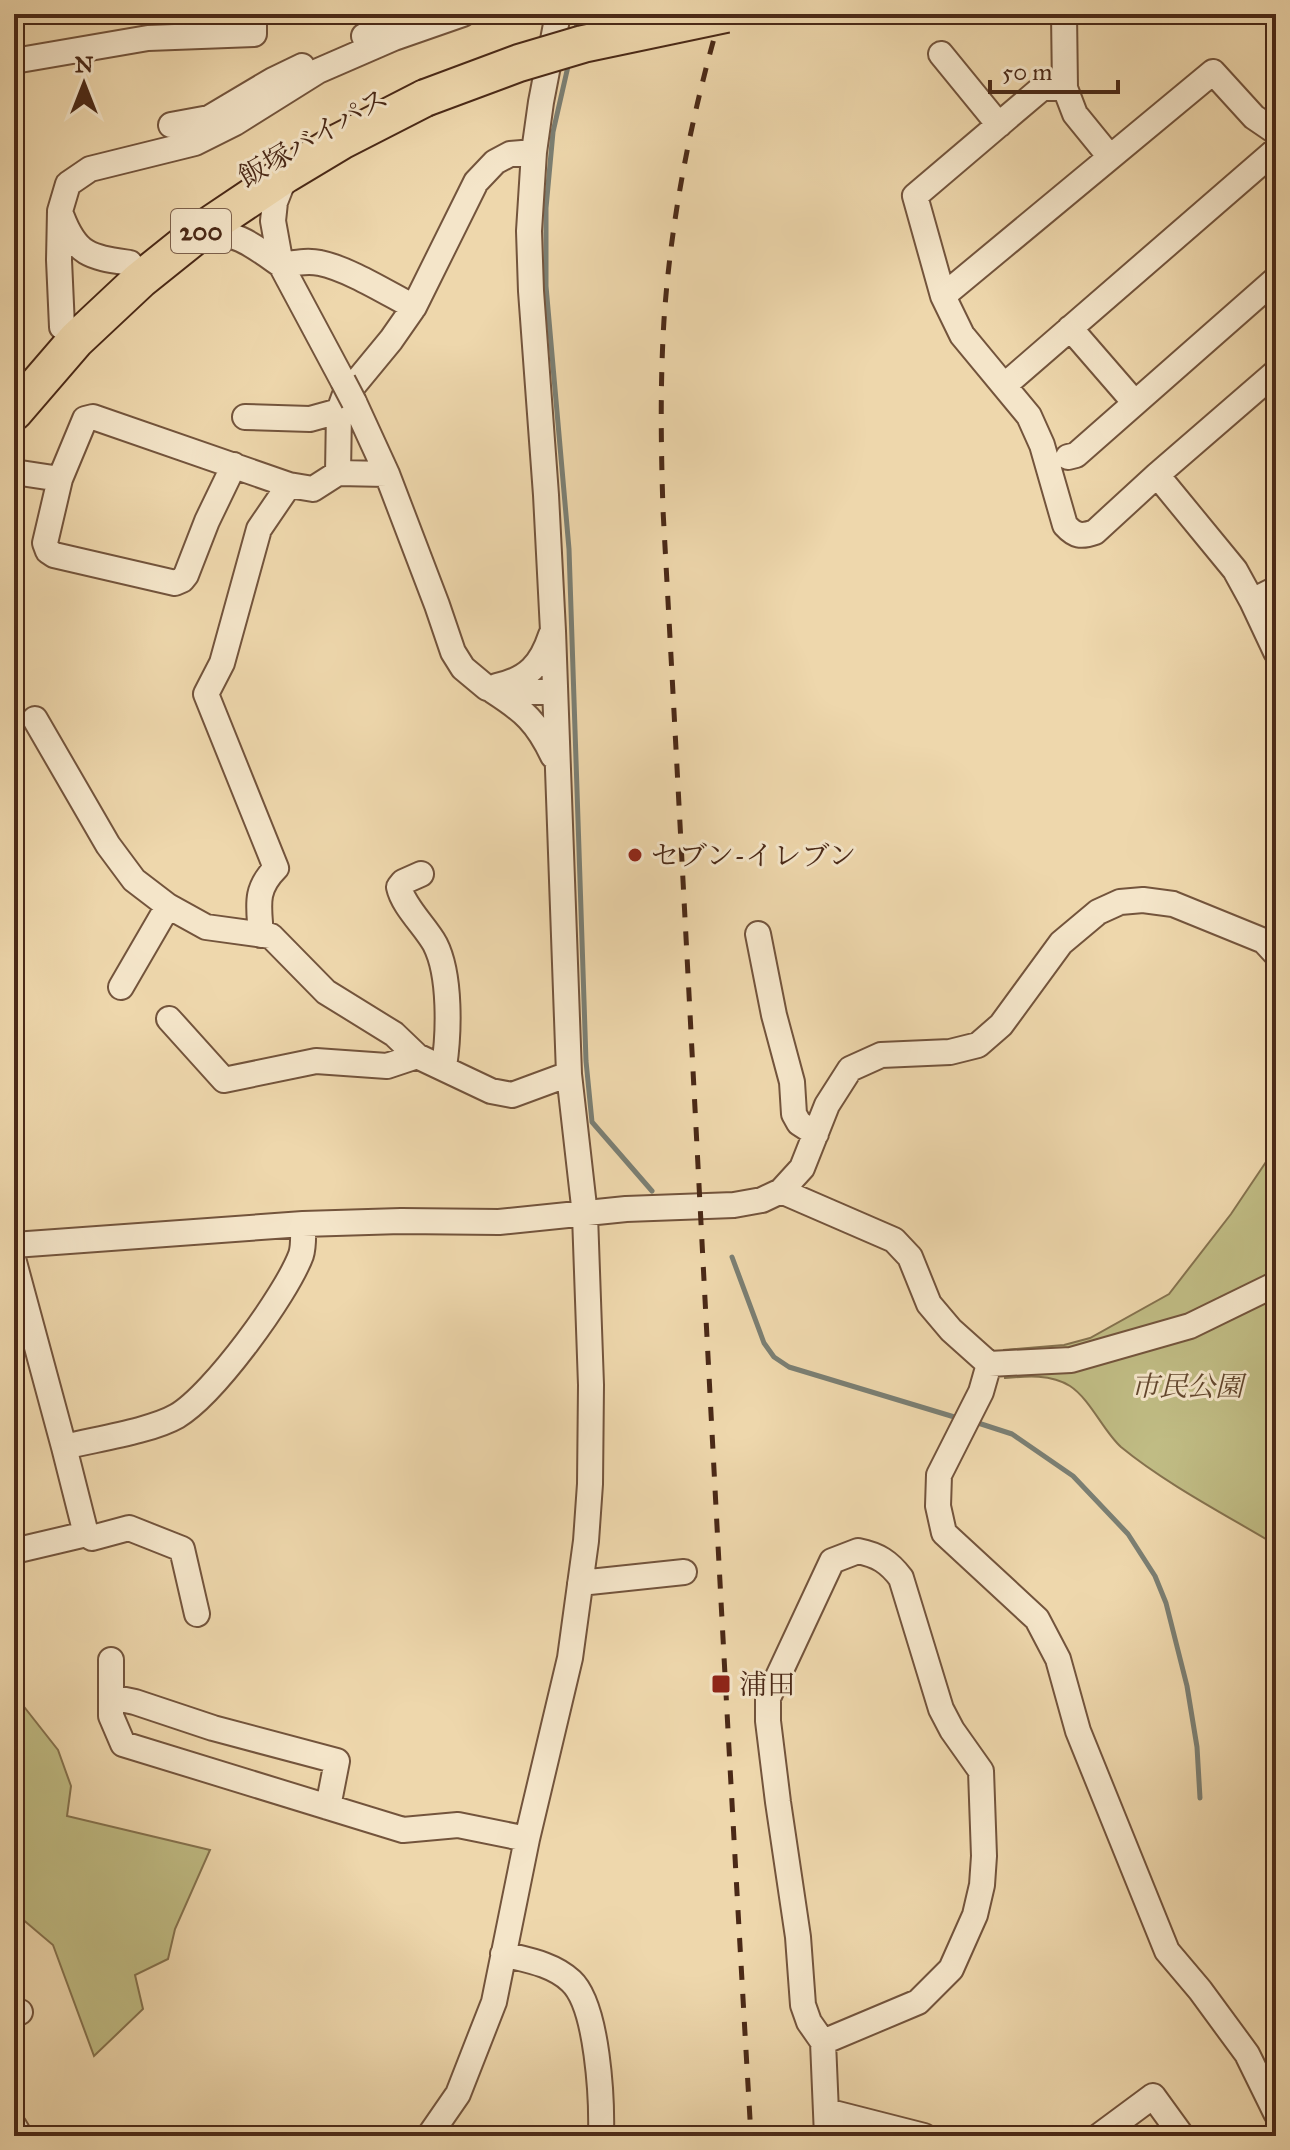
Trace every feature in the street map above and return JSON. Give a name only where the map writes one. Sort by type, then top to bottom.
[{"type":"highway","name":"飯塚バイパス","points":[[14,378],[62,327],[130,263],[255,166],[327,123],[429,86],[553,32],[626,14]]},
{"type":"highway","name":"200","points":[[14,412],[76,340],[140,280],[201,231],[286,174],[429,86],[583,44],[726,14]]},
{"type":"street","points":[[14,61],[148,38],[254,34],[254,14]]},
{"type":"street","points":[[171,125],[209,118],[273,80],[410,14]]},
{"type":"street","points":[[62,327],[60,211],[68,184],[90,169],[195,143],[226,128],[318,71],[394,38],[463,14]]},
{"type":"street","points":[[439,2136],[494,2002],[527,1839],[570,1658],[586,1541],[591,1451],[585,1215],[569,1074],[553,631],[529,231],[534,152],[558,14]]},
{"type":"street","points":[[1064,14],[1065,88],[1075,114],[1110,157]]},
{"type":"street","points":[[941,54],[999,125]]},
{"type":"street","points":[[943,296],[1213,72],[1254,117],[1276,132]]},
{"type":"street","points":[[1065,88],[1042,88],[915,196],[943,296],[962,335],[1029,416],[1042,445],[1065,525],[1073,534],[1084,536],[1095,532],[1276,372]]},
{"type":"street","points":[[1005,385],[1276,150]]},
{"type":"street","points":[[338,473],[344,397],[414,307],[476,182],[495,162],[510,154],[534,152]]},
{"type":"street","points":[[286,174],[275,202],[273,221],[281,265],[345,398],[387,474],[453,652],[463,668],[519,708],[538,727],[557,766]]},
{"type":"street","points":[[60,211],[70,238],[84,251],[101,258],[130,263]]},
{"type":"street","points":[[201,231],[220,232],[246,240],[281,265],[302,261],[321,263],[414,307]]},
{"type":"street","points":[[1068,457],[1076,455],[1276,279]]},
{"type":"street","points":[[1070,328],[1135,403]]},
{"type":"street","points":[[245,417],[310,419],[345,398]]},
{"type":"street","points":[[234,465],[182,580],[175,583],[54,555],[48,551],[45,543],[60,479],[85,419],[93,417],[234,465],[289,485],[313,489],[338,473],[387,474]]},
{"type":"street","points":[[14,472],[60,479]]},
{"type":"street","points":[[1157,475],[1235,570],[1276,652]]},
{"type":"street","points":[[261,935],[259,892],[276,868],[206,694],[222,663],[259,529],[289,485]]},
{"type":"street","points":[[1252,601],[1276,589]]},
{"type":"street","points":[[487,688],[514,682],[527,675],[547,648],[553,631]]},
{"type":"street","points":[[487,688],[505,692],[555,692]]},
{"type":"street","points":[[35,719],[108,845],[134,880],[168,906],[206,927],[271,936],[326,992],[394,1034],[417,1056],[491,1091],[512,1095],[569,1074]]},
{"type":"street","points":[[421,874],[399,887],[400,895],[437,948],[447,1008],[444,1067]]},
{"type":"street","points":[[14,1245],[303,1224],[499,1222],[626,1209],[734,1205],[762,1200],[781,1191],[802,1168],[827,1105],[850,1069],[881,1055],[950,1052],[978,1045],[1001,1025],[1061,943],[1098,912],[1120,902],[1143,900],[1173,904],[1272,943]]},
{"type":"street","points":[[121,987],[168,906]]},
{"type":"street","points":[[758,934],[774,1015],[792,1082],[794,1114],[799,1123],[816,1134]]},
{"type":"street","points":[[169,1019],[224,1080],[316,1061],[387,1066],[417,1056]]},
{"type":"street","points":[[781,1191],[894,1240],[910,1257],[929,1304],[951,1330],[989,1364],[1071,1360],[1190,1326],[1276,1284]]},
{"type":"street","points":[[64,1447],[157,1425],[195,1403],[223,1372],[284,1288],[302,1252],[303,1224]]},
{"type":"street","points":[[14,1262],[86,1534],[92,1538],[129,1528],[182,1549],[197,1614]]},
{"type":"street","points":[[989,1364],[981,1392],[939,1475],[938,1506],[944,1533],[1037,1619],[1058,1659],[1078,1731],[1167,1951],[1247,2054],[1276,2113]]},
{"type":"street","points":[[14,1551],[86,1534]]},
{"type":"street","points":[[823,2042],[918,2002],[951,1969],[975,1915],[982,1885],[981,1771],[941,1709],[901,1578],[890,1563],[874,1554],[858,1551],[832,1561],[768,1698],[778,1802],[798,1937],[803,2005],[809,2022],[823,2042],[827,2136]]},
{"type":"street","points":[[580,1583],[684,1572]]},
{"type":"street","points":[[111,1660],[111,1716],[123,1744],[403,1830],[458,1825],[527,1839]]},
{"type":"street","points":[[111,1697],[337,1761],[328,1807]]},
{"type":"street","points":[[503,1954],[556,1970],[573,1982],[583,1997],[594,2039],[601,2136]]},
{"type":"street","points":[[429,2136],[458,2094]]},
{"type":"street","points":[[1099,2136],[1153,2096],[1182,2136]]},
{"type":"street","points":[[826,2111],[924,2136]]},
{"type":"street","points":[[14,2126],[20,2136]]},
{"type":"green space","name":"市民公園","points":[[1276,1147],[1276,1545],[1139,1461],[1115,1441],[1084,1399],[1070,1386],[1047,1378],[1005,1378],[1004,1350],[1064,1345],[1090,1338],[1169,1294],[1231,1214]]},
{"type":"green space","points":[[14,1694],[58,1750],[71,1786],[67,1816],[210,1850],[175,1929],[168,1959],[135,1975],[143,2009],[94,2056],[53,1945],[14,1912]]},
{"type":"waterway","points":[[575,33],[579,14]]},
{"type":"waterway","points":[[569,62],[553,132],[546,208],[546,286],[569,549],[586,1061],[592,1122],[652,1191]]},
{"type":"waterway","points":[[732,1257],[764,1343],[774,1357],[789,1367],[961,1419]]},
{"type":"waterway","points":[[975,1422],[1012,1434],[1073,1476],[1128,1534],[1155,1576],[1166,1603],[1187,1686],[1197,1747],[1200,1798]]},
{"type":"railway","points":[[721,14],[692,127],[677,204],[667,281],[661,439],[751,2136]]},
{"type":"place","name":"セブン-イレブン","points":[[635,855]]},
{"type":"place","name":"浦田","points":[[721,1684]]}]
